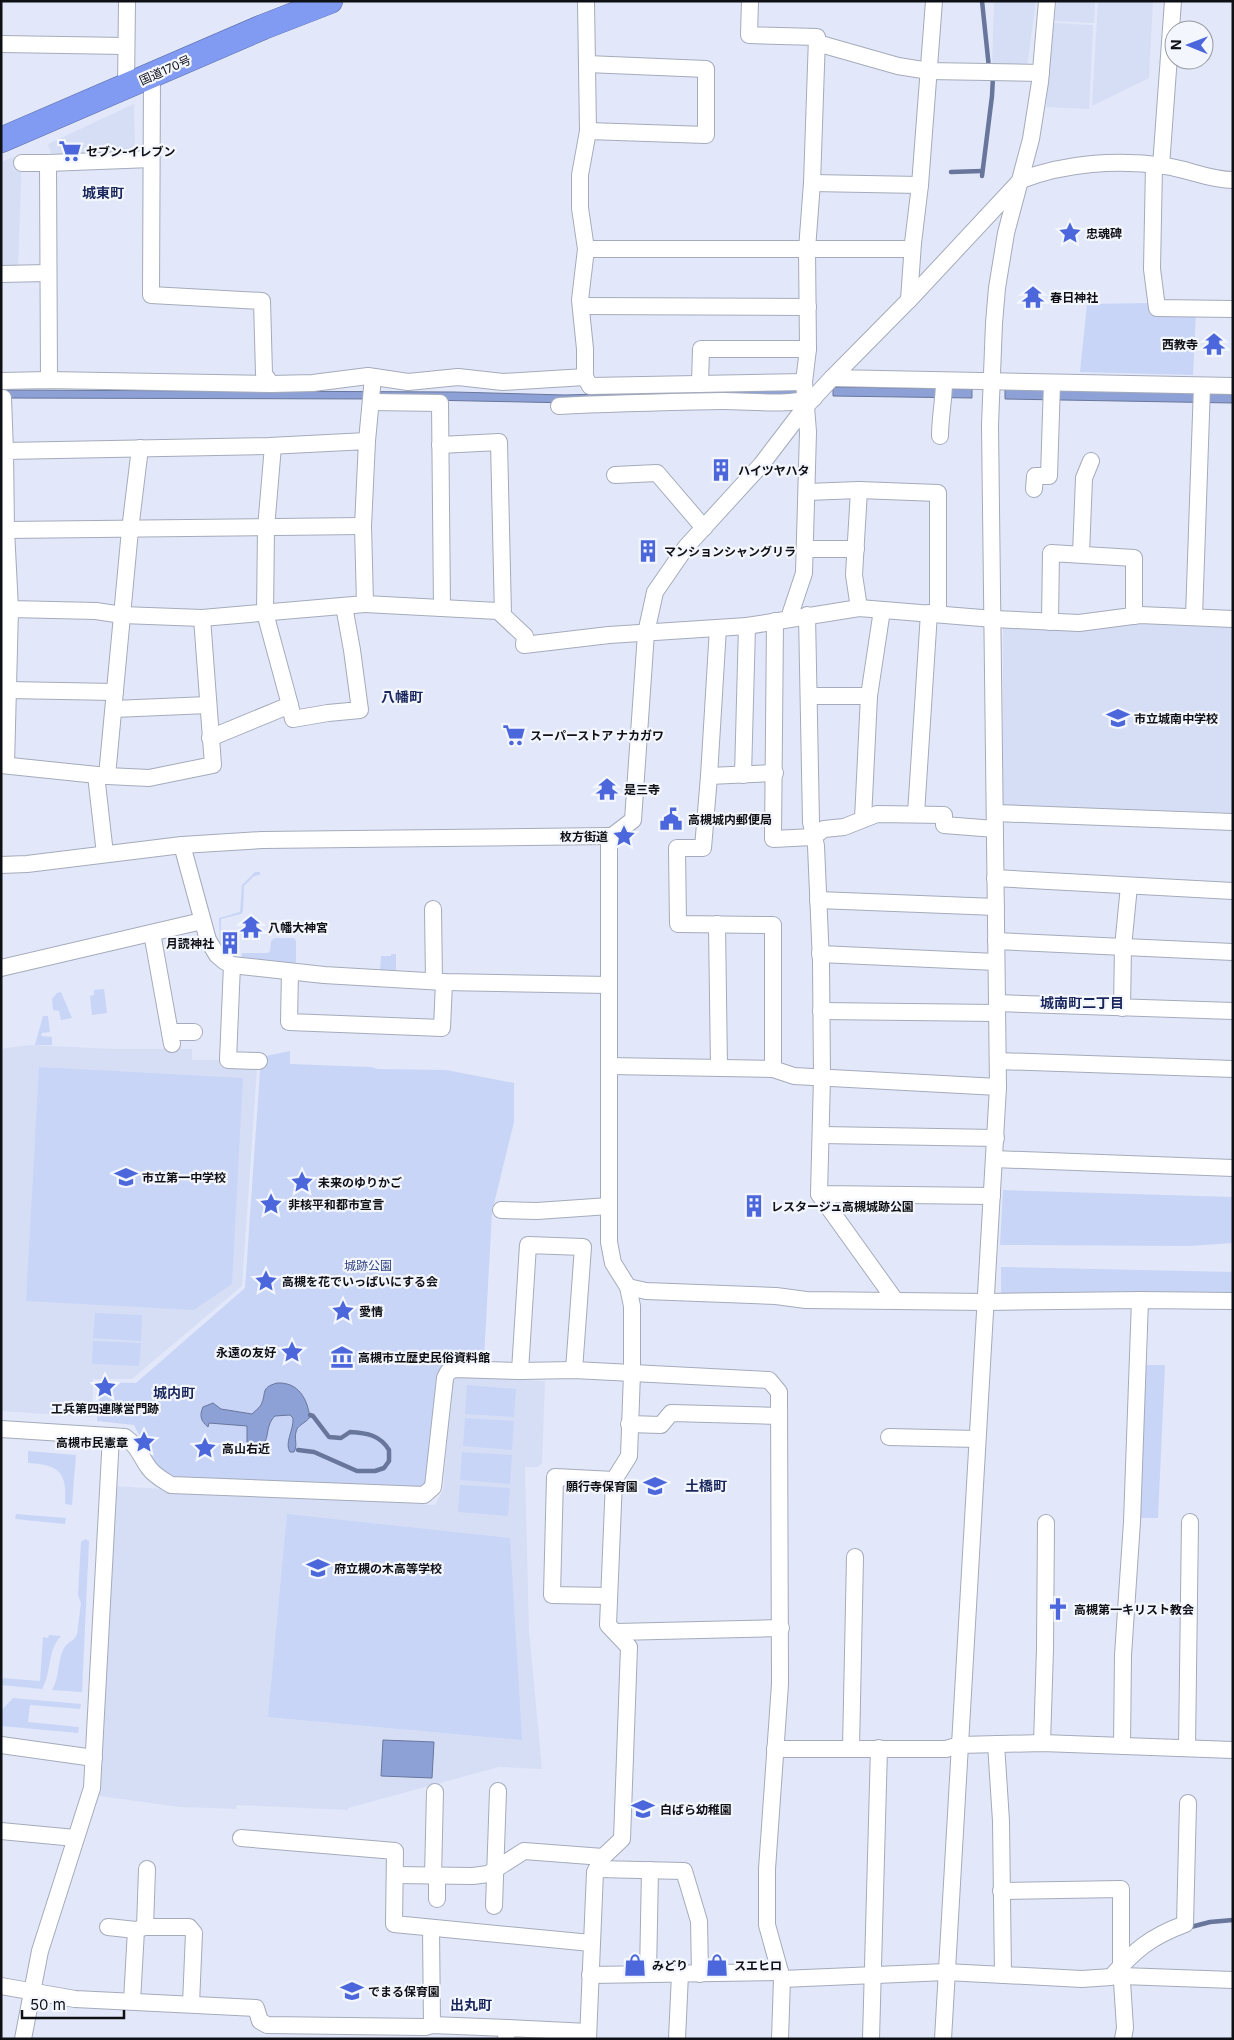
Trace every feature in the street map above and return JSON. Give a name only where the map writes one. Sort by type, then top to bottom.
[{"type":"highway","name":"国道170号","points":[[1,140],[263,27],[330,1]]},
{"type":"street","points":[[126,87],[127,1]]},
{"type":"street","points":[[586,1],[588,131],[580,175],[580,208],[586,249],[581,306],[585,349],[585,377],[590,386],[804,382]]},
{"type":"street","points":[[750,1],[749,35],[817,37],[812,183],[807,249],[808,349],[804,382],[809,401],[804,573],[782,620],[773,839],[813,838],[824,829],[844,827],[877,814],[944,815],[944,826],[995,821],[1233,822]]},
{"type":"street","points":[[909,300],[934,1]]},
{"type":"street","points":[[943,2039],[998,1087],[994,619],[990,424],[994,323],[997,288],[1006,233],[1031,139],[1041,73],[1047,1]]},
{"type":"street","points":[[1173,1],[1157,166],[1152,269],[1157,308],[1233,308]]},
{"type":"street","points":[[817,43],[898,66],[929,71],[1041,73]]},
{"type":"street","points":[[1,44],[125,46]]},
{"type":"street","points":[[587,64],[706,69],[706,135],[588,131]]},
{"type":"street","points":[[152,75],[151,295],[262,300],[264,374],[271,384]]},
{"type":"street","points":[[22,162],[48,163],[151,159]]},
{"type":"street","points":[[1,865],[27,864],[182,845],[300,838],[612,836],[633,820],[646,633],[654,592],[686,547],[761,465],[809,401],[909,300],[1021,180],[1042,172],[1106,162],[1157,166],[1220,180],[1233,180]]},
{"type":"street","points":[[48,163],[49,380]]},
{"type":"street","points":[[812,183],[920,185]]},
{"type":"street","points":[[586,249],[912,249]]},
{"type":"street","points":[[1,274],[48,273]]},
{"type":"street","points":[[581,306],[808,307]]},
{"type":"street","points":[[695,402],[700,349],[808,349]]},
{"type":"street","points":[[1,381],[49,380],[271,384],[313,383],[373,377],[408,382],[458,376],[503,382],[585,377]]},
{"type":"street","points":[[364,604],[363,526],[367,442],[373,377]]},
{"type":"street","points":[[832,378],[944,389],[992,382],[1051,391],[1202,394],[1233,386]]},
{"type":"street","points":[[745,383],[745,402]]},
{"type":"street","points":[[722,384],[723,401]]},
{"type":"street","points":[[599,404],[600,386]]},
{"type":"street","points":[[638,386],[638,404]]},
{"type":"street","points":[[940,436],[940,409],[944,389]]},
{"type":"street","points":[[1034,489],[1035,476],[1048,476],[1051,391]]},
{"type":"street","points":[[1194,617],[1202,394]]},
{"type":"street","points":[[1,398],[3,398],[10,609],[4,765],[149,778],[213,765],[202,618]]},
{"type":"street","points":[[559,406],[723,401],[809,401]]},
{"type":"street","points":[[371,402],[440,402],[442,608]]},
{"type":"street","points":[[4,461],[140,448],[273,446],[367,442]]},
{"type":"street","points":[[440,445],[499,442],[503,616]]},
{"type":"street","points":[[273,446],[266,528],[265,613],[293,719],[360,710],[344,606]]},
{"type":"street","points":[[105,854],[101,775],[114,710],[130,530],[140,448]]},
{"type":"street","points":[[1081,554],[1084,478],[1091,462]]},
{"type":"street","points":[[615,475],[657,473],[704,528]]},
{"type":"street","points":[[807,492],[859,490],[938,493],[934,614],[916,814]]},
{"type":"street","points":[[859,490],[854,575],[860,608]]},
{"type":"street","points":[[6,530],[363,526]]},
{"type":"street","points":[[805,549],[856,549]]},
{"type":"street","points":[[1050,622],[1051,552],[1134,558],[1134,616]]},
{"type":"street","points":[[10,609],[96,611],[122,615],[202,618],[364,604],[498,611],[525,636],[524,645],[578,638],[747,626],[860,608],[1079,624],[1134,616],[1233,619]]},
{"type":"street","points":[[863,819],[869,696],[882,610]]},
{"type":"street","points":[[807,615],[811,822],[816,846],[820,954],[822,1077],[819,1194],[895,1300]]},
{"type":"street","points":[[743,775],[747,626]]},
{"type":"street","points":[[718,628],[710,776],[703,848],[677,848],[678,924],[773,925],[773,1069]]},
{"type":"street","points":[[8,690],[115,692]]},
{"type":"street","points":[[809,696],[869,696]]},
{"type":"street","points":[[210,738],[290,705]]},
{"type":"street","points":[[114,710],[208,706]]},
{"type":"street","points":[[710,776],[775,773]]},
{"type":"street","points":[[1,1986],[75,1999],[256,2008],[260,2021],[267,2025],[425,2027],[432,2025],[507,2033],[588,2035],[591,1943],[600,1863],[622,1839],[629,1647],[608,1625],[614,1480],[629,1456],[632,1373],[632,1306],[628,1287],[613,1263],[609,1242],[609,836]]},
{"type":"street","points":[[182,845],[202,921],[212,948],[224,961],[232,965],[290,972],[439,982],[609,985]]},
{"type":"street","points":[[995,878],[1233,891]]},
{"type":"street","points":[[1122,1008],[1123,947],[1129,886]]},
{"type":"street","points":[[818,900],[996,907]]},
{"type":"street","points":[[290,972],[289,1022],[442,1028],[433,909]]},
{"type":"street","points":[[1,968],[202,921]]},
{"type":"street","points":[[717,924],[719,1068]]},
{"type":"street","points":[[152,933],[171,1038],[194,1032]]},
{"type":"street","points":[[996,941],[1233,952]]},
{"type":"street","points":[[820,954],[996,962]]},
{"type":"street","points":[[232,965],[228,1060],[259,1060]]},
{"type":"street","points":[[821,1011],[997,1008],[1122,1008],[1233,1011]]},
{"type":"street","points":[[998,1061],[1233,1069]]},
{"type":"street","points":[[609,1066],[773,1069],[794,1076],[998,1087]]},
{"type":"street","points":[[821,1135],[996,1138]]},
{"type":"street","points":[[994,1160],[1233,1168]]},
{"type":"street","points":[[819,1194],[992,1196]]},
{"type":"street","points":[[502,1210],[537,1211],[609,1206]]},
{"type":"street","points":[[520,1371],[528,1245],[583,1247],[574,1370]]},
{"type":"street","points":[[628,1287],[646,1291],[776,1296],[806,1300],[986,1302],[1233,1301]]},
{"type":"street","points":[[1122,1746],[1124,1655],[1132,1522],[1140,1300]]},
{"type":"street","points":[[1,1429],[125,1437],[136,1445],[150,1469],[160,1479],[171,1485],[424,1495],[433,1487],[444,1378],[448,1372],[454,1369],[574,1370],[769,1380],[779,1392],[781,1628],[780,1684],[768,1869],[767,1925],[781,1976],[780,2039]]},
{"type":"street","points":[[629,1424],[661,1424],[672,1413],[780,1416]]},
{"type":"street","points":[[23,2039],[40,1951],[92,1788],[111,1436]]},
{"type":"street","points":[[889,1437],[977,1439]]},
{"type":"street","points":[[609,1596],[552,1595],[555,1477],[614,1480]]},
{"type":"street","points":[[1187,1748],[1190,1522]]},
{"type":"street","points":[[1042,1743],[1046,1523]]},
{"type":"street","points":[[852,1748],[856,1557]]},
{"type":"street","points":[[616,1632],[781,1628]]},
{"type":"street","points":[[776,1749],[946,1749],[960,1745],[1042,1743],[1233,1750]]},
{"type":"street","points":[[1,1744],[94,1758]]},
{"type":"street","points":[[996,1744],[1001,1821],[1003,1975]]},
{"type":"street","points":[[872,2039],[879,1748]]},
{"type":"street","points":[[494,1906],[498,1791]]},
{"type":"street","points":[[435,1792],[435,1876],[437,1899]]},
{"type":"street","points":[[590,1974],[781,1976],[946,1972],[1082,1979],[1111,1977],[1121,1971],[1132,1954],[1162,1932],[1185,1924],[1188,1803]]},
{"type":"street","points":[[1,1831],[75,1838]]},
{"type":"street","points":[[241,1838],[395,1851],[394,1924],[591,1943]]},
{"type":"street","points":[[395,1875],[473,1876],[488,1874],[524,1851],[650,1870],[684,1872],[699,1921],[700,1974]]},
{"type":"street","points":[[132,2002],[147,1869]]},
{"type":"street","points":[[648,1974],[650,1870]]},
{"type":"street","points":[[1001,1892],[1121,1889],[1121,1971],[1125,2028],[1123,2039]]},
{"type":"street","points":[[108,1927],[189,1928],[194,1933],[191,2004]]},
{"type":"street","points":[[432,1928],[432,2025]]},
{"type":"street","points":[[1121,1971],[1233,1980]]},
{"type":"street","points":[[677,2039],[680,1974]]},
{"type":"shaded area","points":[[994,1],[1036,1],[1027,68],[992,69]]},
{"type":"shaded area","points":[[1057,1],[1095,1],[1094,23],[1054,21]]},
{"type":"shaded area","points":[[1098,1],[1153,1],[1149,78],[1092,106]]},
{"type":"shaded area","points":[[1054,23],[1093,25],[1089,109],[1046,107]]},
{"type":"shaded area","points":[[134,104],[135,158],[53,159],[48,144]]},
{"type":"shaded area","points":[[22,154],[18,270],[1,270],[1,162]]},
{"type":"shaded area","points":[[833,387],[972,389],[972,398],[833,396]]},
{"type":"shaded area","points":[[799,388],[800,398],[573,403],[377,399],[1,398],[1,390],[454,392],[565,395]]},
{"type":"shaded area","points":[[1005,389],[1233,394],[1233,403],[1005,399]]},
{"type":"shaded area","name":"市立城南中学校","points":[[1139,622],[1233,624],[1233,813],[1003,805],[1003,627],[1088,631]]},
{"type":"shaded area","name":"市立第一中学校","points":[[29,1045],[114,1049],[192,1049],[192,1060],[221,1060],[221,1067],[257,1068],[242,1286],[132,1379],[93,1379],[92,1417],[1,1411],[1,1049]]},
{"type":"shaded area","name":"府立槻の木高等学校","points":[[457,1376],[545,1381],[542,1463],[538,1467],[525,1467],[529,1631],[542,1769],[499,1767],[348,1808],[348,1810],[237,1805],[236,1809],[180,1807],[99,1796],[113,1486],[435,1505],[443,1490],[452,1379]]},
{"type":"shaded area","points":[[277,1383],[291,1385],[301,1393],[309,1410],[310,1417],[297,1430],[294,1452],[290,1452],[288,1448],[293,1423],[293,1418],[290,1415],[275,1416],[271,1421],[265,1441],[256,1446],[247,1445],[247,1426],[209,1423],[208,1427],[202,1420],[201,1413],[203,1407],[213,1403],[221,1409],[252,1414],[261,1405],[266,1389]]},
{"type":"shaded area","points":[[383,1740],[434,1742],[432,1778],[381,1776]]},
{"type":"green space","points":[[1151,303],[1196,312],[1193,375],[1080,372],[1087,304]]},
{"type":"green space","points":[[255,872],[260,872],[260,875],[254,876],[244,886],[243,911],[241,914],[221,919],[221,940],[234,954],[234,957],[220,944],[219,918],[240,912],[242,885]]},
{"type":"green space","points":[[275,938],[294,938],[296,941],[296,962],[292,964],[241,958],[242,953],[268,953],[271,941]]},
{"type":"green space","points":[[391,954],[396,954],[396,973],[380,972],[381,956],[391,956]]},
{"type":"green space","points":[[104,989],[107,1013],[92,1015],[90,996],[94,995],[94,990]]},
{"type":"green space","points":[[61,992],[72,1018],[61,1020],[59,1011],[53,1010],[52,999],[57,993]]},
{"type":"green space","points":[[43,1016],[48,1016],[50,1032],[42,1033],[41,1036],[52,1037],[52,1045],[35,1045]]},
{"type":"green space","name":"城跡公園","points":[[290,1051],[290,1064],[371,1067],[378,1069],[446,1070],[514,1083],[514,1122],[492,1212],[484,1359],[454,1358],[436,1379],[428,1481],[417,1493],[173,1479],[156,1468],[134,1425],[97,1421],[100,1382],[136,1383],[245,1288],[261,1057]]},
{"type":"green space","name":"市立第一中学校","points":[[39,1067],[243,1078],[232,1284],[194,1310],[26,1301]]},
{"type":"green space","points":[[1003,1190],[1233,1197],[1233,1243],[1189,1246],[1000,1245]]},
{"type":"green space","points":[[1001,1267],[1233,1272],[1233,1295],[1001,1294]]},
{"type":"green space","points":[[95,1313],[142,1315],[141,1341],[93,1338]]},
{"type":"green space","points":[[93,1341],[141,1343],[139,1366],[92,1364]]},
{"type":"green space","points":[[1141,1365],[1165,1365],[1158,1518],[1136,1518]]},
{"type":"green space","points":[[467,1385],[516,1389],[514,1417],[465,1414]]},
{"type":"green space","points":[[465,1418],[514,1421],[512,1450],[463,1446]]},
{"type":"green space","points":[[28,1451],[76,1455],[72,1505],[65,1504],[65,1484],[59,1472],[48,1466],[28,1463]]},
{"type":"green space","points":[[462,1452],[512,1455],[510,1484],[460,1480]]},
{"type":"green space","points":[[460,1485],[510,1488],[508,1516],[458,1512]]},
{"type":"green space","points":[[16,1514],[66,1518],[65,1524],[15,1519]]},
{"type":"green space","points":[[287,1514],[510,1538],[522,1740],[268,1717]]},
{"type":"green space","points":[[85,1539],[89,1541],[82,1692],[52,1690],[55,1685],[60,1658],[64,1648],[77,1634],[81,1603],[78,1595],[81,1542]]},
{"type":"green space","points":[[49,1635],[61,1636],[51,1654],[47,1676],[42,1689],[1,1685],[2,1678],[40,1681],[43,1637],[48,1638]]},
{"type":"green space","points":[[13,1698],[81,1704],[80,1709],[30,1705],[28,1722],[79,1727],[78,1733],[1,1726],[1,1711]]},
{"type":"waterway","points":[[982,1],[989,68]]},
{"type":"waterway","points":[[982,176],[993,76]]},
{"type":"waterway","points":[[951,172],[982,171]]},
{"type":"waterway","points":[[298,1450],[314,1452],[357,1471],[375,1471],[384,1468],[389,1461],[389,1450],[377,1438],[367,1434],[350,1432],[341,1438],[329,1437],[313,1416],[310,1415]]},
{"type":"waterway","points":[[1187,1928],[1210,1922],[1233,1920]]},
{"type":"place","name":"セブン-イレブン","points":[[70,151]]},
{"type":"place","name":"忠魂碑","points":[[1070,233]]},
{"type":"place","name":"春日神社","points":[[1033,297]]},
{"type":"place","name":"西教寺","points":[[1214,344]]},
{"type":"place","name":"ハイツヤハタ","points":[[721,470]]},
{"type":"place","name":"マンションシャングリラ","points":[[648,551]]},
{"type":"place","name":"市立城南中学校","points":[[1118,718]]},
{"type":"place","name":"スーパーストア ナカガワ","points":[[514,735]]},
{"type":"place","name":"是三寺","points":[[607,789]]},
{"type":"place","name":"高槻城内郵便局","points":[[671,819]]},
{"type":"place","name":"枚方街道","points":[[624,836]]},
{"type":"place","name":"八幡大神宮","points":[[251,927]]},
{"type":"place","name":"月読神社","points":[[230,943]]},
{"type":"place","name":"市立第一中学校","points":[[126,1177]]},
{"type":"place","name":"未来のゆりかご","points":[[302,1182]]},
{"type":"place","name":"非核平和都市宣言","points":[[271,1204]]},
{"type":"place","name":"レスタージュ高槻城跡公園","points":[[754,1206]]},
{"type":"place","name":"高槻を花でいっぱいにする会","points":[[266,1281]]},
{"type":"place","name":"愛情","points":[[343,1311]]},
{"type":"place","name":"永遠の友好","points":[[292,1352]]},
{"type":"place","name":"高槻市立歴史民俗資料館","points":[[342,1357]]},
{"type":"place","name":"工兵第四連隊営門跡","points":[[105,1387]]},
{"type":"place","name":"高槻市民憲章","points":[[144,1442]]},
{"type":"place","name":"高山右近","points":[[205,1448]]},
{"type":"place","name":"願行寺保育園","points":[[655,1486]]},
{"type":"place","name":"府立槻の木高等学校","points":[[318,1568]]},
{"type":"place","name":"高槻第一キリスト教会","points":[[1058,1609]]},
{"type":"place","name":"白ばら幼稚園","points":[[643,1809]]},
{"type":"place","name":"みどり","points":[[635,1965]]},
{"type":"place","name":"スエヒロ","points":[[717,1965]]},
{"type":"place","name":"でまる保育園","points":[[352,1991]]},
{"type":"district","name":"城東町","points":[[103,192]]},
{"type":"district","name":"八幡町","points":[[402,696]]},
{"type":"district","name":"城南町二丁目","points":[[1082,1002]]},
{"type":"district","name":"城内町","points":[[174,1392]]},
{"type":"district","name":"土橋町","points":[[706,1485]]},
{"type":"district","name":"出丸町","points":[[471,2004]]}]
